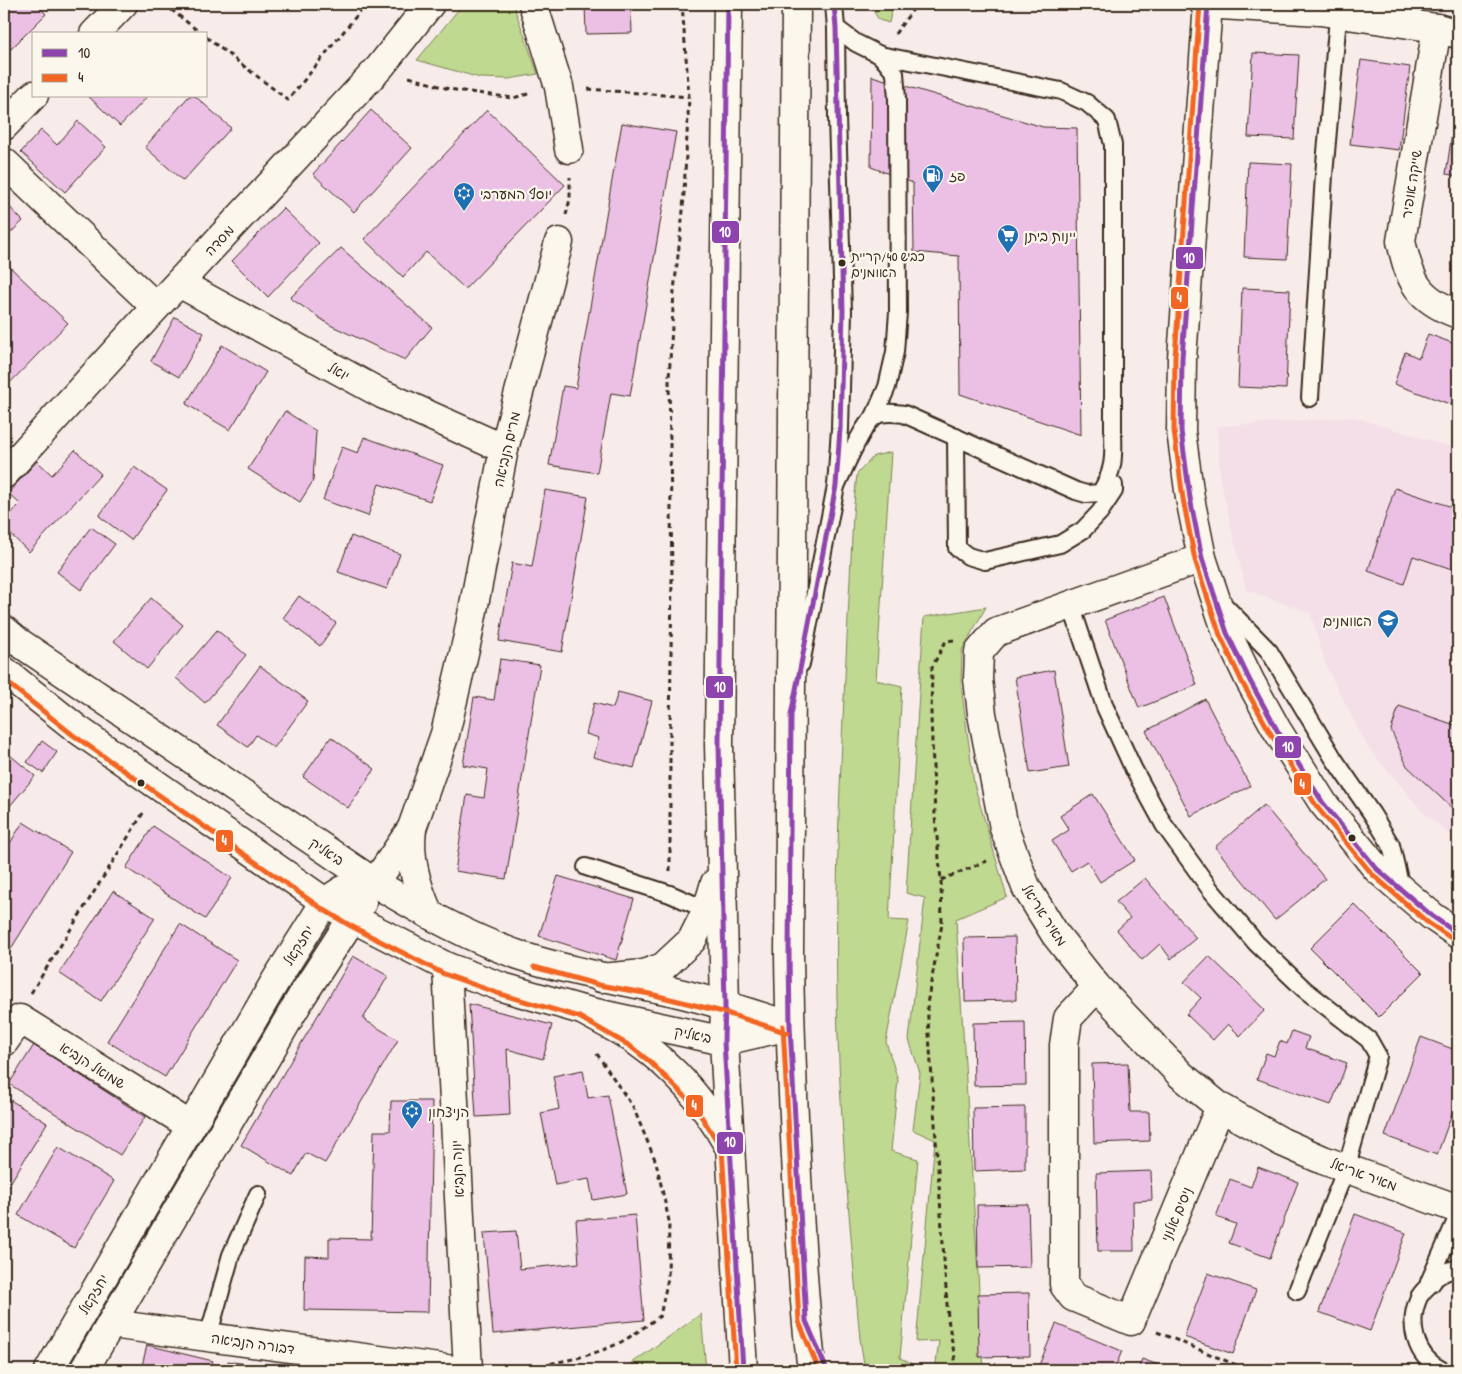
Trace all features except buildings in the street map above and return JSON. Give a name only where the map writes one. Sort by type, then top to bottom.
[{"type":"main road","points":[[96,32],[123,4]]},
{"type":"main road","name":"מסדה","points":[[4,474],[179,282],[380,67],[430,4]]},
{"type":"main road","points":[[533,4],[559,87],[569,149]]},
{"type":"main road","points":[[728,4],[719,724],[725,1005],[724,1041],[743,1370]]},
{"type":"main road","points":[[796,4],[790,1026],[806,1322],[812,1370]]},
{"type":"main road","points":[[1204,4],[1339,8],[1448,31]]},
{"type":"main road","points":[[1208,4],[1182,358],[1181,430],[1190,498],[1202,558],[1227,633],[1250,681],[1277,730],[1318,795],[1377,868],[1402,892],[1458,934]]},
{"type":"main road","name":"שייקה אופיר","points":[[1448,31],[1401,241],[1406,264],[1416,287],[1430,301],[1458,314]]},
{"type":"main road","points":[[4,126],[32,97]]},
{"type":"main road","points":[[4,162],[156,307]]},
{"type":"main road","name":"מרים הנביאה","points":[[375,883],[412,828],[445,734],[468,636],[504,450],[559,242]]},
{"type":"main road","name":"יואל","points":[[179,282],[382,394],[504,450]]},
{"type":"main road","name":"מאיר אריאל","points":[[1202,558],[996,632],[979,652],[978,679],[982,714],[1004,828],[1026,887],[1056,934],[1097,987],[1181,1076],[1220,1107],[1282,1142],[1346,1168],[1458,1208]]},
{"type":"main road","name":"ביאליק","points":[[4,630],[32,652],[375,883],[429,914],[494,946],[529,958],[600,978],[652,987],[725,1005],[790,1026]]},
{"type":"main road","name":"ביאליק","points":[[6,676],[77,729],[325,902],[447,967],[502,988],[582,1010],[724,1041],[790,1026]]},
{"type":"main road","points":[[412,828],[409,844],[415,878],[429,914]]},
{"type":"main road","points":[[600,978],[644,974],[663,967],[692,940],[707,910],[721,865]]},
{"type":"main road","points":[[84,1370],[297,1005],[375,883]]},
{"type":"main road","name":"יחזקאל","points":[[49,1370],[276,980],[325,902],[343,890],[357,884],[375,883]]},
{"type":"main road","name":"יונה הנביא","points":[[447,967],[468,1370]]},
{"type":"main road","points":[[1097,987],[1068,1018],[1064,1045],[1064,1286],[1073,1297],[1131,1321]]},
{"type":"main road","points":[[582,1010],[634,1040],[654,1055],[700,1100],[729,1147]]},
{"type":"main road","points":[[4,1042],[20,1019]]},
{"type":"main road","name":"שמואל הנביא","points":[[20,1019],[191,1126]]},
{"type":"main road","name":"ניסים אלוני","points":[[1131,1321],[1220,1107]]},
{"type":"main road","points":[[806,1322],[828,1370]]},
{"type":"main road","name":"דבורה הנביאה","points":[[111,1324],[454,1370]]},
{"type":"lane","points":[[791,715],[836,486],[840,428],[843,311],[834,4]]},
{"type":"lane","points":[[1310,398],[1324,175],[1339,8]]},
{"type":"lane","points":[[836,28],[856,43],[880,55],[1061,91],[1087,103],[1107,120],[1113,145],[1114,491],[1100,512],[1083,530],[1060,544],[985,561],[968,556],[957,548],[956,437]]},
{"type":"lane","points":[[836,486],[859,438],[874,417],[887,387],[895,352],[898,312],[897,99],[895,73],[880,55]]},
{"type":"lane","points":[[874,417],[889,412],[904,414],[1086,494],[1100,493],[1109,480],[1114,461]]},
{"type":"lane","points":[[1071,605],[1105,708],[1133,768],[1164,825],[1210,888],[1256,943],[1304,989],[1369,1040],[1378,1056],[1346,1168],[1297,1291]]},
{"type":"lane","points":[[586,867],[670,894],[707,910]]},
{"type":"lane","points":[[208,1337],[231,1255],[258,1194]]},
{"type":"lane","points":[[1426,1288],[1458,1216]]},
{"type":"lane","points":[[1442,1370],[1433,1366],[1420,1351],[1414,1333],[1413,1314],[1420,1295],[1426,1288],[1440,1275],[1458,1268]]},
{"type":"path","points":[[164,4],[199,32]]},
{"type":"path","points":[[208,39],[288,100],[366,4]]},
{"type":"path","points":[[670,894],[672,576],[669,379],[674,291],[683,211],[689,96],[682,4]]},
{"type":"path","points":[[880,55],[914,8],[923,4]]},
{"type":"path","points":[[559,242],[570,199],[569,149]]},
{"type":"path","points":[[957,1370],[948,1319],[926,1004],[942,924],[942,880],[935,816],[931,717],[932,667],[946,641],[996,632]]},
{"type":"path","points":[[20,1019],[34,986],[160,787]]},
{"type":"path","points":[[942,880],[1012,851]]},
{"type":"path","points":[[491,1370],[527,1367],[580,1358],[621,1342],[660,1316],[668,1278],[669,1221],[656,1162],[633,1107],[592,1048]]},
{"type":"path","points":[[1131,1321],[1248,1370]]},
{"type":"shaded area","name":"האומנים","points":[[1354,417],[1458,449],[1458,842],[1423,812],[1368,748],[1326,666],[1310,613],[1246,590],[1220,480],[1217,426]]},
{"type":"green space","points":[[463,4],[513,4],[538,74],[509,79],[480,78],[417,60]]},
{"type":"green space","points":[[869,4],[893,4],[889,23],[879,20]]},
{"type":"green space","points":[[891,452],[876,680],[902,686],[889,920],[909,921],[886,1042],[898,1080],[891,1151],[918,1159],[900,1358],[916,1366],[914,1370],[865,1370],[860,1339],[852,1254],[840,1085],[837,1000],[837,878],[853,514],[857,474],[874,456]]},
{"type":"green space","points":[[986,607],[962,650],[961,685],[974,784],[1007,897],[956,919],[984,1370],[935,1370],[939,1341],[916,1342],[935,1140],[913,1130],[920,1073],[909,1040],[925,898],[906,893],[924,617]]},
{"type":"green space","points":[[701,1314],[706,1370],[633,1370],[632,1363]]},
{"type":"transit line","name":"10","points":[[728,4],[719,744],[725,1005],[724,1041],[743,1370]]},
{"type":"transit line","name":"10","points":[[827,1370],[806,1321],[790,1026],[789,954],[791,715],[836,486],[840,429],[843,311],[834,4]]},
{"type":"transit line","name":"4","points":[[1200,4],[1175,357],[1174,431],[1183,499],[1195,560],[1220,635],[1243,684],[1271,734],[1317,807],[1372,874],[1427,922],[1454,940]]},
{"type":"transit line","name":"10","points":[[1208,4],[1182,358],[1181,431],[1190,498],[1202,558],[1227,633],[1250,681],[1277,730],[1323,803],[1377,869],[1432,916],[1458,934]]},
{"type":"transit line","name":"4","points":[[4,680],[73,735],[321,908],[349,925],[444,974],[500,994],[579,1017],[630,1046],[649,1061],[694,1105],[722,1149],[736,1370]]},
{"type":"transit line","name":"4","points":[[534,967],[599,985],[650,994],[723,1012],[788,1033]]},
{"type":"transit line","name":"4","points":[[783,1026],[799,1322],[819,1370]]},
{"type":"place","name":"פז","points":[[933,194]]},
{"type":"place","name":"יוסף המערבי","points":[[464,212]]},
{"type":"place","name":"יינות ביתן","points":[[1008,254]]},
{"type":"place","name":"כביש 40/קריית האומנים","points":[[842,263]]},
{"type":"place","name":"האומנים","points":[[1388,639]]},
{"type":"place","name":"הניצחון","points":[[412,1130]]}]
